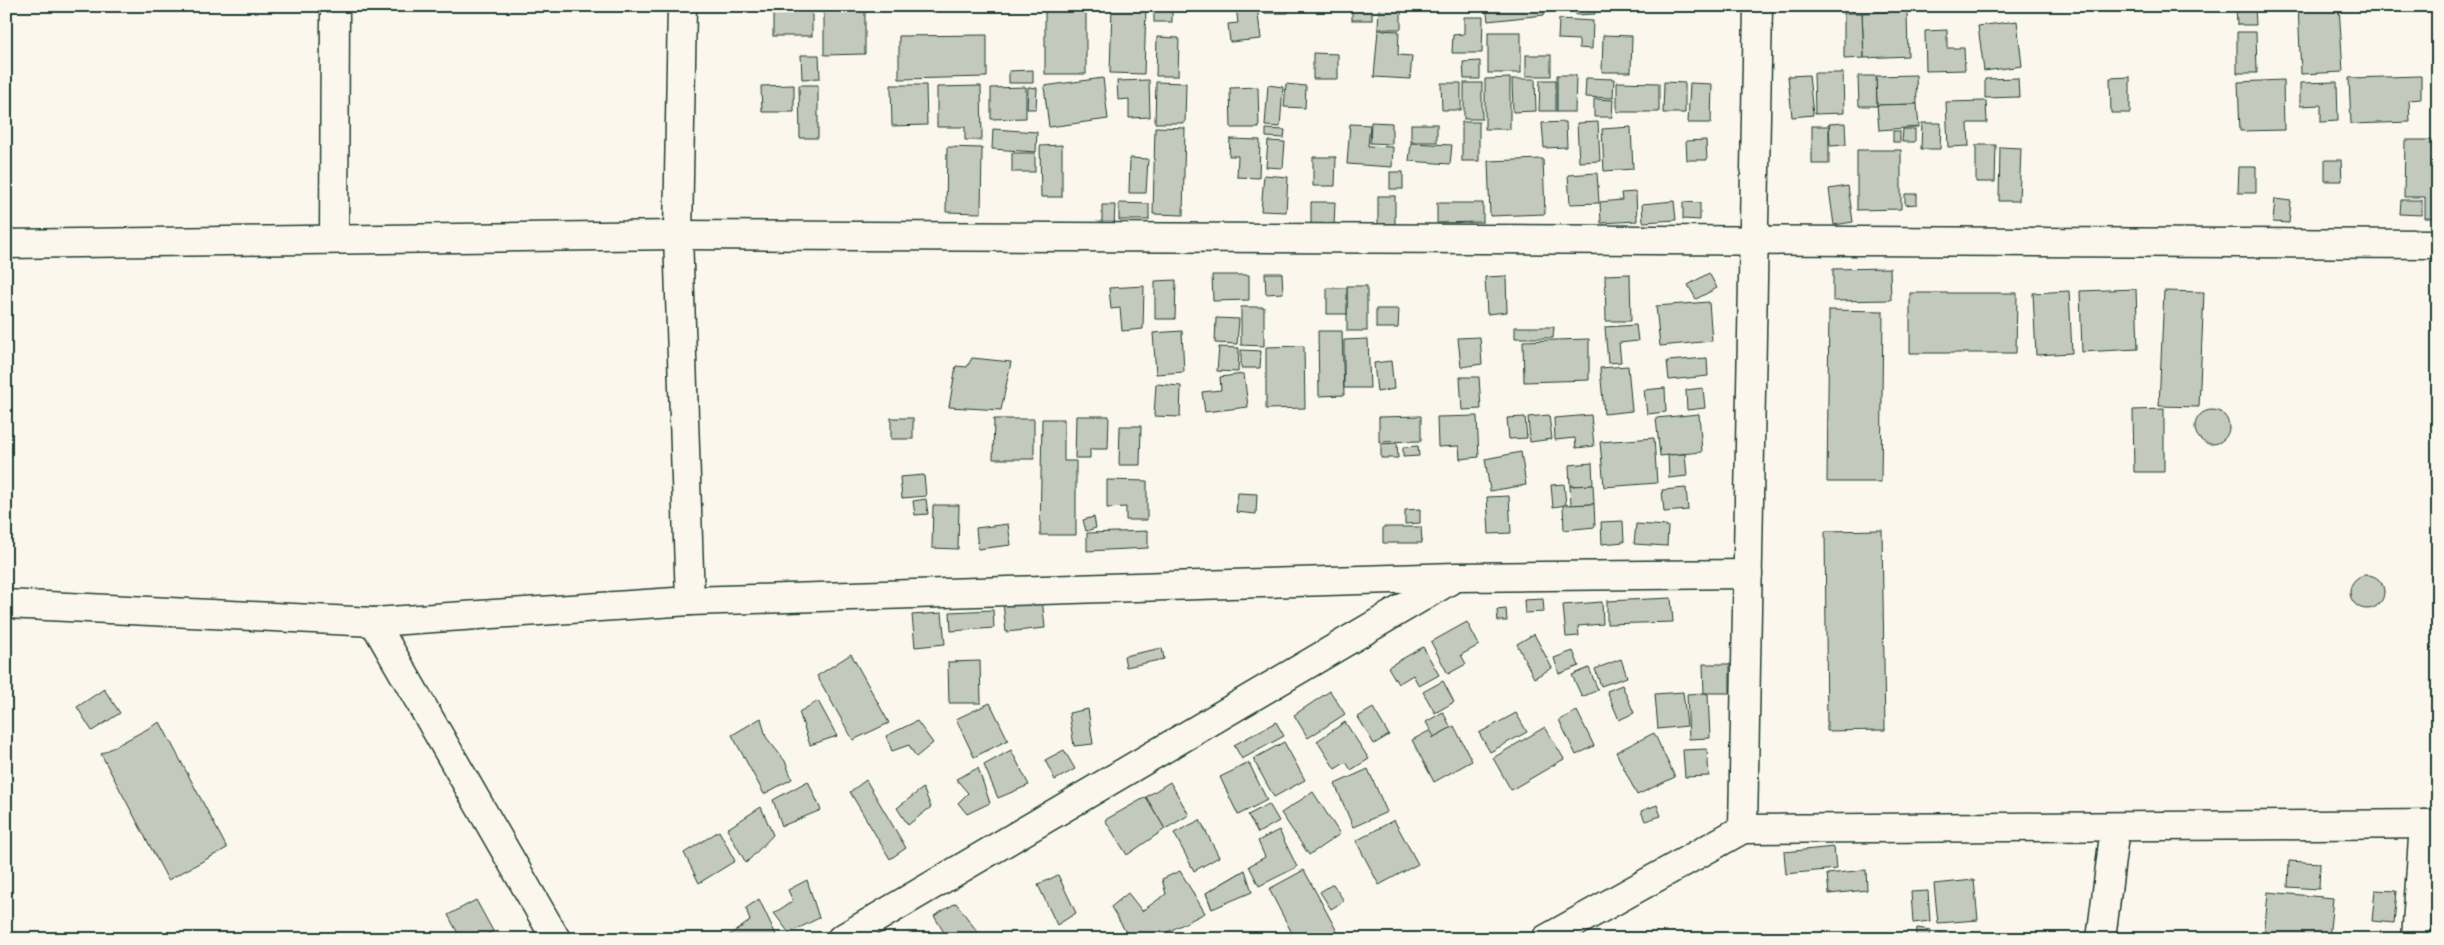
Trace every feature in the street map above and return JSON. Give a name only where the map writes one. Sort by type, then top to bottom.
[{"type":"street","points":[[334,239],[335,6]]},
{"type":"street","points":[[682,6],[678,235],[690,601]]},
{"type":"street","points":[[1743,829],[1758,6]]},
{"type":"street","points":[[6,244],[678,235],[2438,244]]},
{"type":"street","points":[[6,604],[374,622],[690,601],[1456,577],[1748,574]]},
{"type":"street","points":[[841,939],[1456,577]]},
{"type":"street","points":[[374,622],[556,939]]},
{"type":"street","points":[[1546,939],[1743,829],[2431,824],[2416,939]]},
{"type":"street","points":[[2101,939],[2115,826]]},
{"type":"building","points":[[773,6],[812,6],[812,36],[773,36]]},
{"type":"building","points":[[824,6],[865,6],[865,54],[824,55]]},
{"type":"building","points":[[1045,6],[1086,6],[1086,74],[1045,74]]},
{"type":"building","points":[[1112,6],[1146,6],[1144,74],[1110,73]]},
{"type":"building","points":[[1154,6],[1172,6],[1172,22],[1154,22]]},
{"type":"building","points":[[1257,6],[1261,39],[1230,42],[1228,24],[1238,23],[1236,7]]},
{"type":"building","points":[[1265,6],[1289,6],[1288,13],[1265,13]]},
{"type":"building","points":[[1352,6],[1372,6],[1372,20],[1352,20]]},
{"type":"building","points":[[1379,6],[1401,6],[1401,29],[1378,29]]},
{"type":"building","points":[[1486,6],[1544,6],[1544,15],[1488,21]]},
{"type":"building","points":[[1576,6],[1594,6],[1595,14],[1576,15]]},
{"type":"building","points":[[2236,6],[2255,6],[2256,25],[2237,25]]},
{"type":"building","points":[[2298,6],[2339,6],[2343,72],[2301,74]]},
{"type":"building","points":[[1907,11],[1908,56],[1864,58],[1862,13]]},
{"type":"building","points":[[1844,13],[1862,13],[1864,58],[1844,59]]},
{"type":"building","points":[[1464,17],[1483,17],[1482,53],[1452,53],[1453,35],[1464,34]]},
{"type":"building","points":[[1559,19],[1593,21],[1592,49],[1579,48],[1579,40],[1558,39]]},
{"type":"building","points":[[2017,21],[2022,66],[1984,71],[1978,26]]},
{"type":"building","points":[[1378,30],[1399,31],[1398,55],[1412,56],[1410,79],[1374,77]]},
{"type":"building","points":[[1947,30],[1947,48],[1964,48],[1965,70],[1926,71],[1925,31]]},
{"type":"building","points":[[1488,32],[1521,32],[1521,73],[1488,73]]},
{"type":"building","points":[[2237,32],[2256,32],[2257,73],[2237,73]]},
{"type":"building","points":[[987,35],[987,77],[899,79],[899,36]]},
{"type":"building","points":[[1603,35],[1632,36],[1631,72],[1602,72]]},
{"type":"building","points":[[1157,37],[1179,38],[1178,76],[1156,76]]},
{"type":"building","points":[[1313,53],[1338,54],[1338,79],[1313,79]]},
{"type":"building","points":[[801,55],[819,55],[820,78],[802,79]]},
{"type":"building","points":[[1526,55],[1551,55],[1551,76],[1526,76]]},
{"type":"building","points":[[1480,61],[1480,79],[1464,79],[1463,62]]},
{"type":"building","points":[[1033,70],[1033,83],[1009,83],[1009,71]]},
{"type":"building","points":[[1814,73],[1843,73],[1844,113],[1815,114]]},
{"type":"building","points":[[1557,75],[1576,75],[1575,112],[1557,112]]},
{"type":"building","points":[[1809,75],[1813,115],[1792,117],[1788,76]]},
{"type":"building","points":[[1916,75],[1917,104],[1877,105],[1876,76]]},
{"type":"building","points":[[1858,76],[1876,76],[1877,106],[1859,106]]},
{"type":"building","points":[[2421,76],[2421,99],[2409,100],[2410,122],[2351,124],[2349,78]]},
{"type":"building","points":[[2130,77],[2130,113],[2111,113],[2110,78]]},
{"type":"building","points":[[1103,78],[1108,119],[1049,127],[1044,86]]},
{"type":"building","points":[[1510,78],[1510,129],[1485,129],[1485,79]]},
{"type":"building","points":[[1586,78],[1614,79],[1613,98],[1585,97]]},
{"type":"building","points":[[2018,78],[2019,97],[1985,98],[1985,79]]},
{"type":"building","points":[[1512,79],[1535,79],[1536,111],[1513,112]]},
{"type":"building","points":[[1149,80],[1150,117],[1129,118],[1129,99],[1118,100],[1117,81]]},
{"type":"building","points":[[1540,80],[1556,80],[1556,111],[1539,111]]},
{"type":"building","points":[[2283,80],[2284,130],[2240,131],[2238,82]]},
{"type":"building","points":[[1156,82],[1186,83],[1185,123],[1155,123]]},
{"type":"building","points":[[1617,82],[1659,83],[1659,112],[1617,112]]},
{"type":"building","points":[[1664,82],[1685,83],[1685,113],[1663,113]]},
{"type":"building","points":[[2337,82],[2338,121],[2321,122],[2321,105],[2300,106],[2300,83]]},
{"type":"building","points":[[1441,83],[1461,83],[1461,110],[1442,110]]},
{"type":"building","points":[[1464,83],[1482,83],[1482,119],[1464,119]]},
{"type":"building","points":[[1690,83],[1712,84],[1711,123],[1688,123]]},
{"type":"building","points":[[1286,84],[1306,86],[1305,108],[1284,107]]},
{"type":"building","points":[[794,85],[794,112],[762,112],[761,86]]},
{"type":"building","points":[[799,85],[818,85],[818,138],[800,138]]},
{"type":"building","points":[[891,85],[926,85],[927,125],[892,126]]},
{"type":"building","points":[[1268,85],[1283,87],[1280,127],[1265,126]]},
{"type":"building","points":[[981,86],[982,140],[965,140],[965,127],[937,127],[937,87]]},
{"type":"building","points":[[1026,87],[1026,118],[991,119],[991,88]]},
{"type":"building","points":[[1028,87],[1037,88],[1036,109],[1027,109]]},
{"type":"building","points":[[1258,87],[1259,128],[1231,128],[1230,88]]},
{"type":"building","points":[[1594,99],[1613,100],[1612,117],[1594,117]]},
{"type":"building","points":[[1986,101],[1987,123],[1968,123],[1969,146],[1948,147],[1946,102]]},
{"type":"building","points":[[1917,104],[1919,127],[1879,130],[1877,105]]},
{"type":"building","points":[[1371,122],[1392,123],[1392,144],[1370,143]]},
{"type":"building","points":[[1462,122],[1479,122],[1479,161],[1462,161]]},
{"type":"building","points":[[1566,122],[1567,147],[1544,148],[1542,123]]},
{"type":"building","points":[[1598,122],[1600,161],[1579,162],[1577,123]]},
{"type":"building","points":[[1845,123],[1846,145],[1830,146],[1829,124]]},
{"type":"building","points":[[1922,123],[1941,123],[1940,149],[1921,149]]},
{"type":"building","points":[[1350,124],[1370,125],[1368,146],[1393,147],[1392,167],[1347,164]]},
{"type":"building","points":[[1411,124],[1437,124],[1437,142],[1411,142]]},
{"type":"building","points":[[1812,126],[1829,126],[1829,164],[1812,164]]},
{"type":"building","points":[[1155,127],[1185,128],[1183,215],[1153,214]]},
{"type":"building","points":[[1631,127],[1633,169],[1604,171],[1602,129]]},
{"type":"building","points":[[993,129],[1037,132],[1036,152],[992,149]]},
{"type":"building","points":[[1266,129],[1285,130],[1284,138],[1266,137]]},
{"type":"building","points":[[1903,129],[1915,129],[1915,142],[1902,142]]},
{"type":"building","points":[[1893,131],[1900,131],[1900,142],[1893,142]]},
{"type":"building","points":[[1230,139],[1260,140],[1259,178],[1237,177],[1238,156],[1229,156]]},
{"type":"building","points":[[1706,140],[1707,160],[1687,160],[1686,141]]},
{"type":"building","points":[[2405,140],[2438,140],[2438,218],[2425,218],[2425,197],[2404,197]]},
{"type":"building","points":[[1268,141],[1285,142],[1283,168],[1266,167]]},
{"type":"building","points":[[1411,143],[1452,145],[1450,164],[1409,161]]},
{"type":"building","points":[[1062,145],[1062,197],[1041,197],[1040,146]]},
{"type":"building","points":[[1976,145],[1996,145],[1995,182],[1976,182]]},
{"type":"building","points":[[947,147],[982,148],[981,213],[946,212]]},
{"type":"building","points":[[2000,147],[2021,148],[2019,201],[1999,201]]},
{"type":"building","points":[[1857,150],[1901,150],[1901,209],[1857,210]]},
{"type":"building","points":[[1012,153],[1035,153],[1035,172],[1012,172]]},
{"type":"building","points":[[1313,157],[1336,157],[1335,186],[1313,186]]},
{"type":"building","points":[[1130,158],[1148,159],[1146,193],[1129,193]]},
{"type":"building","points":[[1543,159],[1545,214],[1490,216],[1488,161]]},
{"type":"building","points":[[2325,160],[2341,160],[2342,181],[2325,181]]},
{"type":"building","points":[[2239,167],[2256,167],[2256,193],[2238,193]]},
{"type":"building","points":[[1390,172],[1403,172],[1403,189],[1390,189]]},
{"type":"building","points":[[1597,173],[1599,203],[1570,204],[1568,175]]},
{"type":"building","points":[[1264,175],[1288,177],[1286,212],[1261,211]]},
{"type":"building","points":[[1848,186],[1853,222],[1834,225],[1829,189]]},
{"type":"building","points":[[1636,192],[1637,221],[1601,223],[1600,202],[1622,200],[1621,193]]},
{"type":"building","points":[[1905,194],[1917,194],[1917,204],[1905,205]]},
{"type":"building","points":[[1378,196],[1395,196],[1395,224],[1378,224]]},
{"type":"building","points":[[2275,199],[2291,201],[2289,223],[2273,222]]},
{"type":"building","points":[[2401,200],[2422,200],[2422,215],[2400,214]]},
{"type":"building","points":[[1674,201],[1676,220],[1643,222],[1642,204]]},
{"type":"building","points":[[1311,202],[1335,202],[1334,228],[1311,228]]},
{"type":"building","points":[[1683,202],[1700,203],[1700,220],[1683,219]]},
{"type":"building","points":[[1119,203],[1149,204],[1149,220],[1119,220]]},
{"type":"building","points":[[1437,203],[1483,203],[1483,222],[1437,223]]},
{"type":"building","points":[[1102,205],[1115,205],[1114,227],[1102,227]]},
{"type":"building","points":[[1890,268],[1891,300],[1833,301],[1833,269]]},
{"type":"building","points":[[1265,273],[1282,273],[1283,293],[1266,294]]},
{"type":"building","points":[[1709,273],[1717,288],[1696,299],[1688,285]]},
{"type":"building","points":[[1630,274],[1631,321],[1606,321],[1605,275]]},
{"type":"building","points":[[1212,275],[1249,275],[1249,300],[1213,301]]},
{"type":"building","points":[[1506,276],[1507,312],[1487,314],[1485,277]]},
{"type":"building","points":[[1176,280],[1175,319],[1155,319],[1155,281]]},
{"type":"building","points":[[1144,286],[1143,329],[1122,331],[1120,308],[1111,309],[1109,288]]},
{"type":"building","points":[[1347,286],[1367,286],[1367,331],[1347,331]]},
{"type":"building","points":[[1327,288],[1347,288],[1347,314],[1327,314]]},
{"type":"building","points":[[2136,289],[2138,349],[2082,352],[2080,291]]},
{"type":"building","points":[[2069,291],[2072,353],[2036,355],[2033,293]]},
{"type":"building","points":[[2164,291],[2204,292],[2199,407],[2159,406]]},
{"type":"building","points":[[1910,293],[2017,293],[2016,353],[1910,353]]},
{"type":"building","points":[[1709,302],[1712,341],[1660,346],[1656,306]]},
{"type":"building","points":[[1241,307],[1264,307],[1264,346],[1241,345]]},
{"type":"building","points":[[1376,309],[1399,309],[1398,328],[1376,328]]},
{"type":"building","points":[[1829,310],[1883,311],[1881,482],[1827,482]]},
{"type":"building","points":[[1216,318],[1239,319],[1237,344],[1215,343]]},
{"type":"building","points":[[1636,325],[1638,341],[1619,343],[1621,362],[1608,363],[1605,327]]},
{"type":"building","points":[[1515,327],[1554,327],[1553,338],[1515,338]]},
{"type":"building","points":[[1182,331],[1184,372],[1156,374],[1153,333]]},
{"type":"building","points":[[1318,331],[1342,331],[1344,395],[1319,396]]},
{"type":"building","points":[[1480,337],[1482,364],[1461,367],[1458,338]]},
{"type":"building","points":[[1368,339],[1370,388],[1344,388],[1344,340]]},
{"type":"building","points":[[1589,339],[1589,380],[1524,382],[1523,341]]},
{"type":"building","points":[[1304,346],[1305,408],[1266,409],[1266,347]]},
{"type":"building","points":[[1219,347],[1239,348],[1238,372],[1217,371]]},
{"type":"building","points":[[1241,350],[1261,351],[1260,368],[1241,368]]},
{"type":"building","points":[[972,358],[1011,362],[1001,410],[949,407],[956,366],[967,367]]},
{"type":"building","points":[[1707,358],[1708,376],[1669,380],[1667,361]]},
{"type":"building","points":[[1391,361],[1394,389],[1377,392],[1374,363]]},
{"type":"building","points":[[1628,366],[1632,411],[1604,414],[1600,368]]},
{"type":"building","points":[[1244,374],[1248,407],[1205,412],[1202,392],[1221,390],[1220,377]]},
{"type":"building","points":[[1460,377],[1479,377],[1481,409],[1462,410]]},
{"type":"building","points":[[1156,384],[1181,386],[1180,417],[1154,416]]},
{"type":"building","points":[[1665,388],[1666,412],[1647,414],[1644,390]]},
{"type":"building","points":[[1703,388],[1705,408],[1687,410],[1686,390]]},
{"type":"building","points":[[2164,409],[2164,472],[2134,472],[2133,410]]},
{"type":"building","points":[[2212,410],[2219,411],[2224,415],[2228,420],[2228,434],[2224,439],[2219,443],[2212,444],[2205,443],[2200,439],[2196,434],[2195,427],[2196,420],[2200,415],[2205,411]]},
{"type":"building","points":[[1699,414],[1702,452],[1660,456],[1656,418]]},
{"type":"building","points":[[1549,415],[1552,439],[1530,442],[1528,417]]},
{"type":"building","points":[[1591,415],[1594,446],[1576,448],[1575,438],[1555,440],[1554,418]]},
{"type":"building","points":[[1076,416],[1109,416],[1108,449],[1090,449],[1090,458],[1075,458]]},
{"type":"building","points":[[1421,416],[1421,441],[1379,442],[1379,417]]},
{"type":"building","points":[[1477,416],[1479,457],[1460,459],[1459,446],[1438,447],[1437,417]]},
{"type":"building","points":[[1525,417],[1527,438],[1509,439],[1507,418]]},
{"type":"building","points":[[891,418],[913,418],[913,439],[891,439]]},
{"type":"building","points":[[994,419],[1034,419],[1034,459],[993,459]]},
{"type":"building","points":[[1042,419],[1064,419],[1064,461],[1076,461],[1076,535],[1040,535]]},
{"type":"building","points":[[1120,426],[1141,426],[1140,465],[1119,465]]},
{"type":"building","points":[[1654,438],[1657,483],[1604,487],[1600,442]]},
{"type":"building","points":[[1397,443],[1398,458],[1381,458],[1381,444]]},
{"type":"building","points":[[1418,446],[1419,456],[1403,457],[1403,447]]},
{"type":"building","points":[[1521,452],[1526,485],[1490,491],[1485,459]]},
{"type":"building","points":[[1685,454],[1687,476],[1669,478],[1668,455]]},
{"type":"building","points":[[1592,463],[1593,485],[1570,486],[1569,465]]},
{"type":"building","points":[[924,475],[926,496],[902,498],[900,477]]},
{"type":"building","points":[[1107,480],[1147,481],[1147,520],[1126,520],[1126,507],[1107,508]]},
{"type":"building","points":[[1564,484],[1566,505],[1553,507],[1551,485]]},
{"type":"building","points":[[1593,485],[1594,504],[1571,505],[1570,486]]},
{"type":"building","points":[[1686,488],[1688,510],[1664,512],[1662,490]]},
{"type":"building","points":[[1238,493],[1257,494],[1256,514],[1236,512]]},
{"type":"building","points":[[1509,496],[1511,533],[1489,534],[1487,497]]},
{"type":"building","points":[[926,499],[928,514],[915,515],[913,501]]},
{"type":"building","points":[[1594,504],[1595,527],[1564,530],[1563,505]]},
{"type":"building","points":[[933,505],[959,505],[958,549],[932,548]]},
{"type":"building","points":[[1420,509],[1420,523],[1405,524],[1405,510]]},
{"type":"building","points":[[1094,517],[1096,528],[1086,531],[1083,520]]},
{"type":"building","points":[[1623,521],[1624,542],[1602,544],[1601,522]]},
{"type":"building","points":[[1008,524],[1011,545],[978,549],[976,528]]},
{"type":"building","points":[[1636,524],[1668,526],[1667,546],[1634,544]]},
{"type":"building","points":[[1383,527],[1421,527],[1422,543],[1383,543]]},
{"type":"building","points":[[1882,530],[1885,730],[1827,731],[1825,531]]},
{"type":"building","points":[[1148,531],[1148,548],[1087,551],[1087,533]]},
{"type":"building","points":[[2367,575],[2374,576],[2379,580],[2383,585],[2383,599],[2379,604],[2374,608],[2367,609],[2360,608],[2355,604],[2351,599],[2350,592],[2351,585],[2355,580],[2360,576]]},
{"type":"building","points":[[1042,598],[1045,628],[1006,632],[1003,602]]},
{"type":"building","points":[[1671,598],[1673,622],[1607,624],[1607,601]]},
{"type":"building","points":[[1543,599],[1544,612],[1525,613],[1524,600]]},
{"type":"building","points":[[1602,602],[1603,624],[1578,626],[1579,636],[1566,637],[1563,605]]},
{"type":"building","points":[[1506,609],[1507,621],[1498,621],[1497,610]]},
{"type":"building","points":[[993,610],[994,628],[951,631],[950,612]]},
{"type":"building","points":[[942,613],[945,644],[915,647],[912,615]]},
{"type":"building","points":[[1467,622],[1479,645],[1461,655],[1466,664],[1448,674],[1431,642]]},
{"type":"building","points":[[1534,634],[1552,668],[1534,678],[1517,644]]},
{"type":"building","points":[[1423,647],[1439,675],[1419,686],[1413,675],[1398,684],[1388,667]]},
{"type":"building","points":[[1162,648],[1164,659],[1126,667],[1124,656]]},
{"type":"building","points":[[1573,651],[1579,666],[1559,674],[1554,658]]},
{"type":"building","points":[[851,654],[889,723],[853,740],[817,676]]},
{"type":"building","points":[[1621,659],[1627,677],[1601,686],[1595,669]]},
{"type":"building","points":[[980,661],[981,703],[949,703],[948,662]]},
{"type":"building","points":[[1703,664],[1730,664],[1730,693],[1704,693]]},
{"type":"building","points":[[1589,668],[1598,690],[1582,697],[1572,675]]},
{"type":"building","points":[[1443,681],[1454,702],[1435,713],[1423,692]]},
{"type":"building","points":[[1622,685],[1634,713],[1619,720],[1607,691]]},
{"type":"building","points":[[104,689],[120,713],[92,731],[77,707]]},
{"type":"building","points":[[1330,691],[1345,714],[1308,738],[1294,715]]},
{"type":"building","points":[[1683,692],[1687,726],[1658,729],[1655,694]]},
{"type":"building","points":[[1687,694],[1708,694],[1710,738],[1689,739]]},
{"type":"building","points":[[818,701],[837,736],[810,745],[799,712]]},
{"type":"building","points":[[990,703],[1008,740],[974,757],[956,719]]},
{"type":"building","points":[[1373,708],[1389,735],[1374,744],[1358,717]]},
{"type":"building","points":[[1088,709],[1093,744],[1074,746],[1069,713]]},
{"type":"building","points":[[1577,711],[1594,746],[1576,755],[1559,720]]},
{"type":"building","points":[[1443,712],[1451,728],[1434,737],[1426,722]]},
{"type":"building","points":[[1516,713],[1527,732],[1490,752],[1479,733]]},
{"type":"building","points":[[761,718],[766,737],[785,761],[792,779],[764,794],[732,735]]},
{"type":"building","points":[[917,721],[933,743],[916,757],[909,745],[892,751],[886,736]]},
{"type":"building","points":[[160,722],[227,848],[168,880],[101,754]]},
{"type":"building","points":[[1276,722],[1284,736],[1242,759],[1234,745]]},
{"type":"building","points":[[1345,722],[1369,759],[1351,770],[1346,762],[1335,769],[1317,741]]},
{"type":"building","points":[[1454,726],[1472,761],[1434,782],[1412,740],[1429,731],[1432,738]]},
{"type":"building","points":[[1545,727],[1564,759],[1511,790],[1493,758]]},
{"type":"building","points":[[1654,733],[1675,777],[1637,795],[1616,752]]},
{"type":"building","points":[[1284,742],[1305,780],[1274,797],[1253,759]]},
{"type":"building","points":[[1707,749],[1709,776],[1685,777],[1683,750]]},
{"type":"building","points":[[1011,750],[1029,785],[998,798],[984,765]]},
{"type":"building","points":[[1064,750],[1075,769],[1055,780],[1045,760]]},
{"type":"building","points":[[1249,763],[1267,800],[1238,815],[1220,777]]},
{"type":"building","points":[[978,768],[990,803],[967,814],[958,803],[968,793],[956,779]]},
{"type":"building","points":[[1368,769],[1387,812],[1353,827],[1335,784]]},
{"type":"building","points":[[866,780],[906,848],[890,859],[850,792]]},
{"type":"building","points":[[808,781],[821,810],[782,826],[773,800]]},
{"type":"building","points":[[1170,782],[1189,815],[1165,829],[1146,797]]},
{"type":"building","points":[[923,788],[931,807],[908,825],[897,808]]},
{"type":"building","points":[[1313,792],[1340,834],[1309,855],[1281,813]]},
{"type":"building","points":[[1146,797],[1165,829],[1127,855],[1105,820]]},
{"type":"building","points":[[1269,804],[1279,821],[1258,833],[1248,815]]},
{"type":"building","points":[[1657,805],[1661,816],[1645,821],[1641,811]]},
{"type":"building","points":[[761,807],[773,835],[746,863],[727,829]]},
{"type":"building","points":[[1200,820],[1219,857],[1194,871],[1174,833]]},
{"type":"building","points":[[1394,820],[1418,864],[1379,885],[1356,841]]},
{"type":"building","points":[[1279,830],[1297,867],[1259,886],[1249,866],[1265,857],[1258,841]]},
{"type":"building","points":[[719,831],[735,861],[699,883],[684,853]]},
{"type":"building","points":[[1834,847],[1836,869],[1786,874],[1784,852]]},
{"type":"building","points":[[2289,861],[2320,863],[2319,889],[2288,887]]},
{"type":"building","points":[[1245,870],[1212,909],[1206,893]]},
{"type":"building","points":[[1245,870],[1252,892],[1212,909],[1206,893]]},
{"type":"building","points":[[1304,870],[1341,939],[1295,939],[1269,889]]},
{"type":"building","points":[[1866,870],[1867,890],[1829,894],[1827,874]]},
{"type":"building","points":[[1180,871],[1205,913],[1154,939],[1130,939],[1111,907],[1128,893],[1142,911],[1166,894],[1162,879]]},
{"type":"building","points":[[1058,875],[1076,913],[1057,925],[1038,885]]},
{"type":"building","points":[[807,880],[819,918],[789,933],[774,913],[793,901],[788,890]]},
{"type":"building","points":[[1974,880],[1978,920],[1938,923],[1934,884]]},
{"type":"building","points":[[1333,884],[1344,901],[1331,909],[1320,892]]},
{"type":"building","points":[[2375,890],[2397,891],[2394,923],[2372,921]]},
{"type":"building","points":[[1928,891],[1930,921],[1913,923],[1911,892]]},
{"type":"building","points":[[2268,892],[2333,898],[2329,939],[2264,939]]},
{"type":"building","points":[[759,899],[778,939],[730,939],[728,936],[750,921],[746,908]]},
{"type":"building","points":[[476,900],[493,931],[480,939],[461,939],[448,915]]},
{"type":"building","points":[[956,903],[979,934],[971,939],[948,939],[934,916]]},
{"type":"building","points":[[1917,928],[1931,930],[1930,939],[1916,939]]},
{"type":"building","points":[[1936,933],[1977,937],[1977,939],[1935,939]]}]
